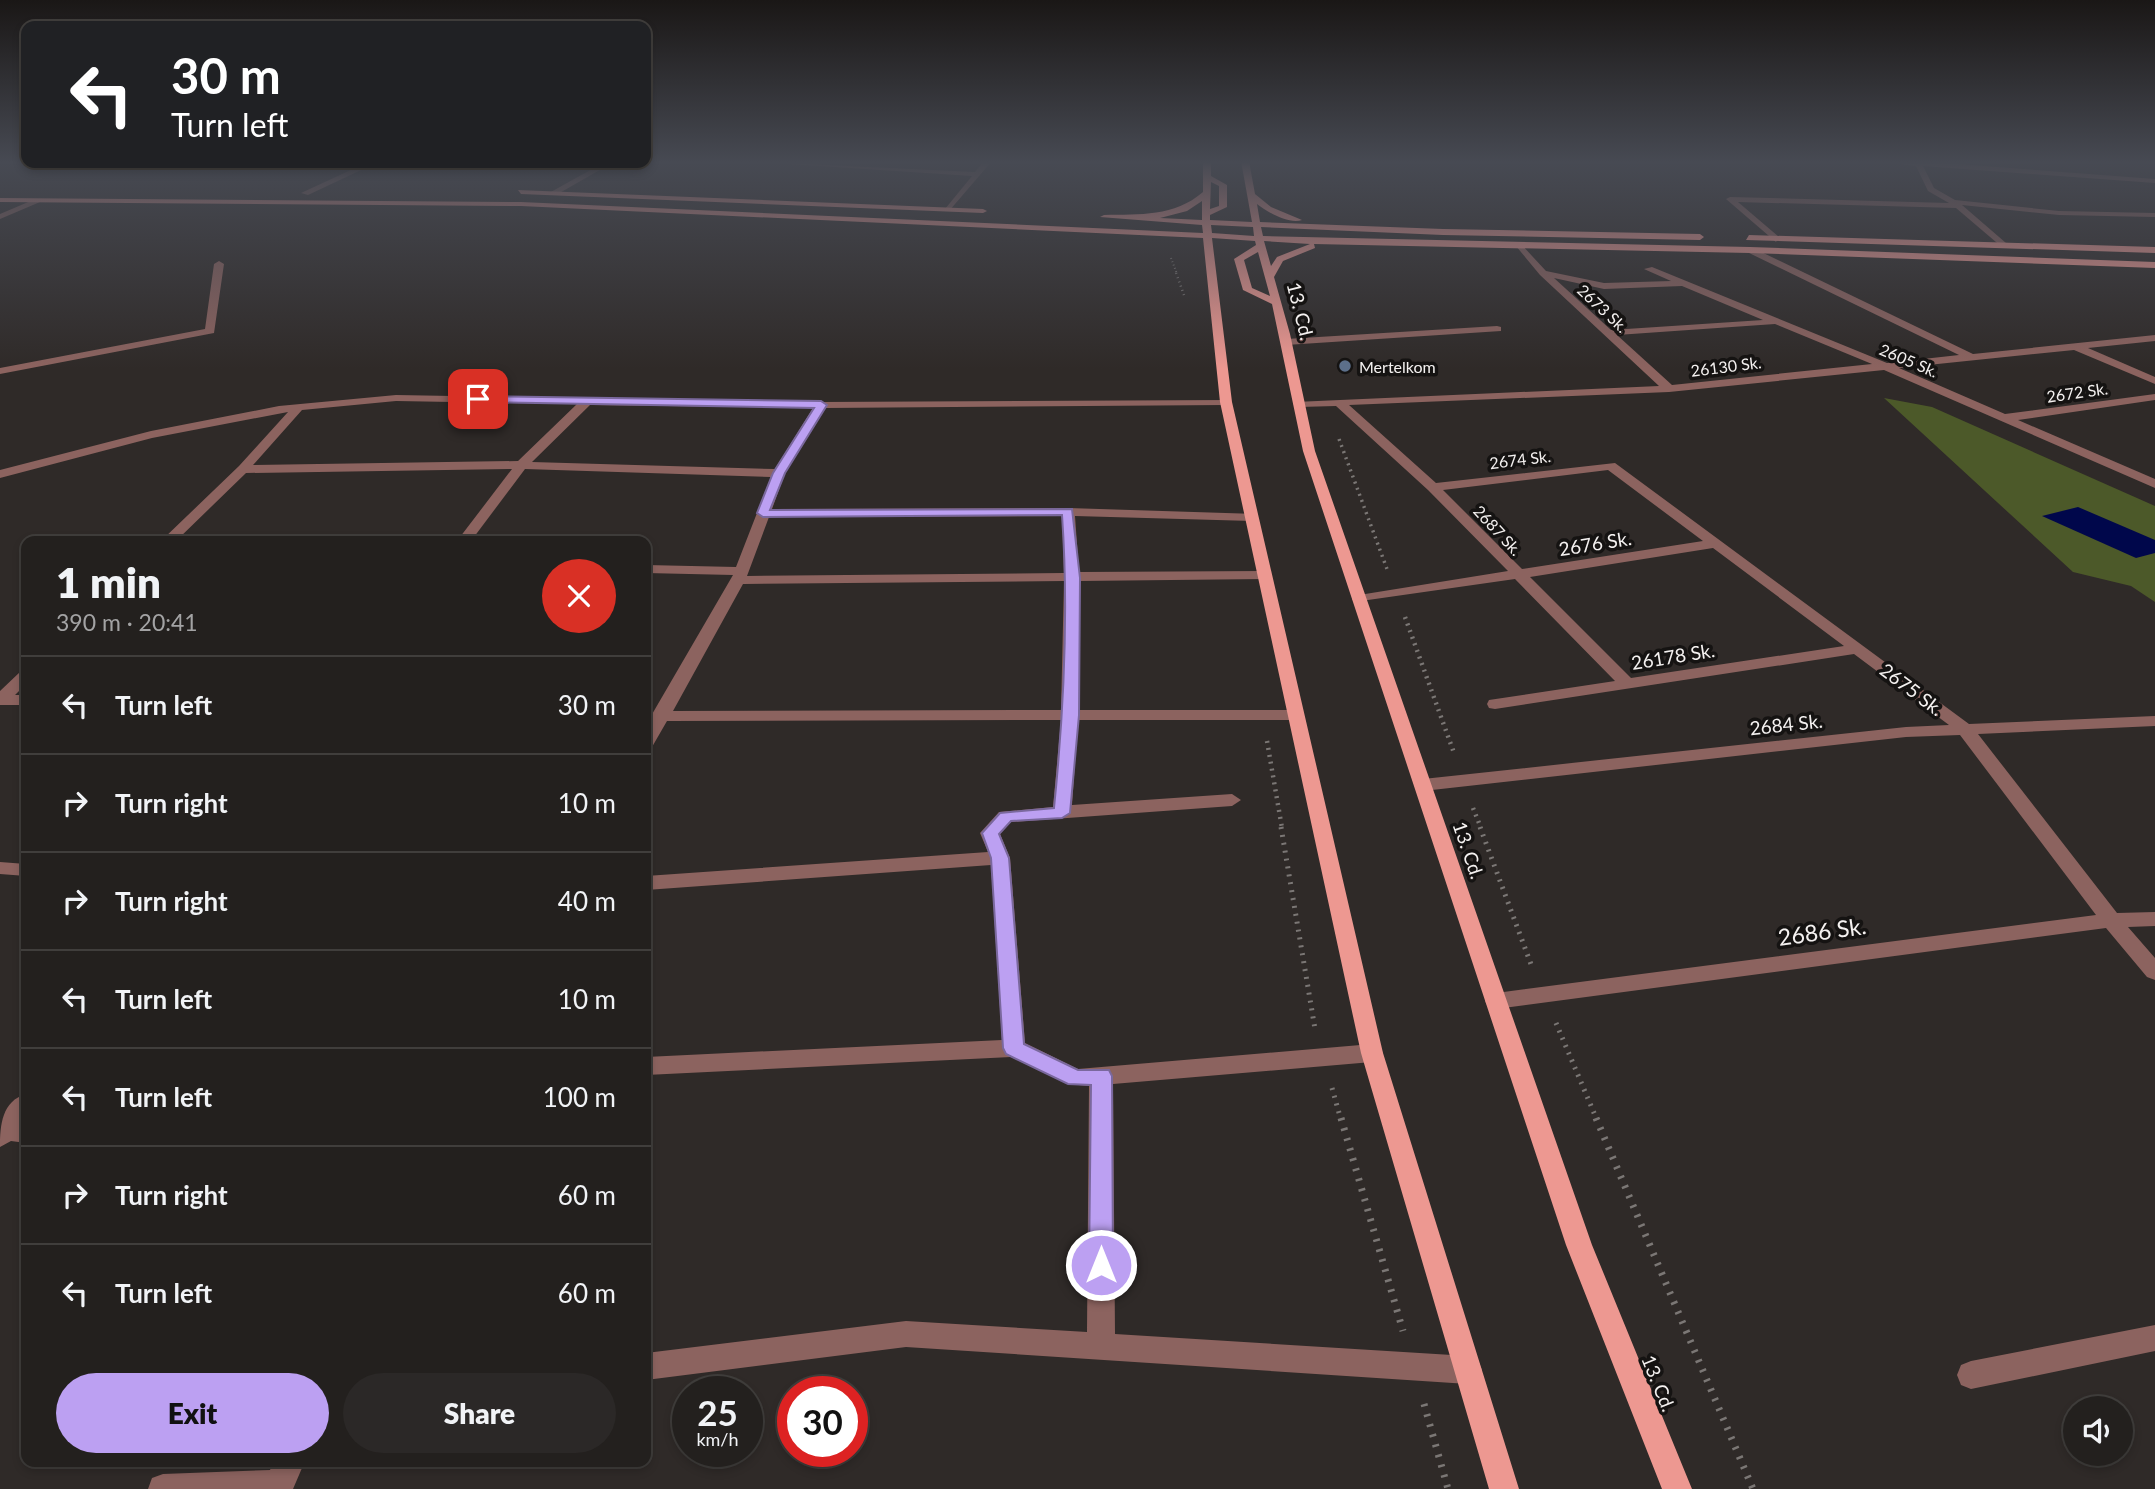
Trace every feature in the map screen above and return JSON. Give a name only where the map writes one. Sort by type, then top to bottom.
[{"type":"main road","points":[[1208,230],[1226,402],[1372,1053],[1504,1489]]},
{"type":"main road","points":[[1254,230],[1239,259],[1248,290],[1276,302]]},
{"type":"main road","name":"13. Cd.","points":[[1258,230],[1309,452],[1579,1245],[1676,1489]]},
{"type":"main road","points":[[1275,230],[1303,241],[1750,250],[2155,265]]},
{"type":"main road","points":[[1320,230],[1402,234],[1437,231]]},
{"type":"main road","points":[[1422,230],[1706,237]]},
{"type":"main road","points":[[1734,238],[2155,250]]},
{"type":"main road","points":[[1269,277],[1280,259],[1303,247],[1348,242]]},
{"type":"street","points":[[1766,230],[1776,239]]},
{"type":"street","points":[[1987,230],[2003,244]]},
{"type":"street","name":"2673 Sk.","points":[[1520,246],[1543,273],[1668,389]]},
{"type":"street","points":[[1750,250],[1969,356]]},
{"type":"street","points":[[0,371],[210,331],[219,264]]},
{"type":"street","name":"2605 Sk.","points":[[1649,269],[1880,364],[2155,484]]},
{"type":"street","points":[[1543,273],[1604,286],[1684,284]]},
{"type":"street","points":[[1608,333],[1776,321]]},
{"type":"street","points":[[1286,342],[1497,328]]},
{"type":"street","name":"26130 Sk.","points":[[1299,404],[1668,389],[1880,364],[2155,338]]},
{"type":"street","points":[[2074,346],[2155,381]]},
{"type":"street","name":"2672 Sk.","points":[[2004,418],[2155,397]]},
{"type":"street","points":[[3,476],[151,435],[299,407],[396,398],[821,405],[1226,402]]},
{"type":"street","points":[[468,536],[521,465],[587,401]]},
{"type":"street","name":"2687 Sk.","points":[[1332,403],[1433,487],[1516,575],[1628,685]]},
{"type":"street","points":[[651,731],[740,575],[779,473],[821,405]]},
{"type":"street","points":[[173,536],[243,469],[299,407]]},
{"type":"street","points":[[243,469],[521,465],[779,473]]},
{"type":"street","name":"2674 Sk.","points":[[1433,487],[1611,466]]},
{"type":"street","name":"2675 Sk.","points":[[1611,466],[1965,729],[2111,920],[2155,972]]},
{"type":"street","points":[[1062,813],[1072,715],[1073,578],[1068,512]]},
{"type":"street","points":[[763,513],[1068,512],[1252,517]]},
{"type":"street","name":"2676 Sk.","points":[[1359,599],[1713,544]]},
{"type":"street","points":[[651,569],[740,575],[1073,578],[1265,575]]},
{"type":"street","name":"26178 Sk.","points":[[1495,704],[1857,649]]},
{"type":"street","points":[[1,700],[21,681]]},
{"type":"street","points":[[1,700],[21,700]]},
{"type":"street","points":[[660,716],[1296,715]]},
{"type":"street","name":"2684 Sk.","points":[[1423,785],[1906,732],[2155,721]]},
{"type":"street","points":[[1014,1048],[1000,858],[990,833],[1006,816],[1232,800]]},
{"type":"street","points":[[651,883],[1000,858]]},
{"type":"street","points":[[0,868],[21,870]]},
{"type":"street","name":"2686 Sk.","points":[[1496,1001],[2111,920],[2155,919]]},
{"type":"street","points":[[651,1066],[1014,1048],[1076,1078],[1372,1053]]},
{"type":"street","points":[[1101,1076],[1101,1346]]},
{"type":"street","points":[[8,1133],[21,1111]]},
{"type":"street","points":[[651,1366],[905,1334],[1468,1370]]},
{"type":"street","points":[[1970,1375],[2155,1338]]},
{"type":"street","points":[[163,1489],[282,1479]]},
{"type":"path","points":[[1332,403],[1396,593],[1544,995],[1753,1489]]},
{"type":"green space","points":[[1884,398],[1932,407],[2155,506],[2155,602],[2131,586],[2073,572]]},
{"type":"shaded area","points":[[2078,507],[2155,540],[2155,553],[2136,558],[2042,516]]},
{"type":"place","name":"Mertelkom","points":[[1345,366]]},
{"type":"route","points":[[478,399],[821,405],[779,473],[763,513],[1068,512],[1073,578],[1072,715],[1062,813],[1006,816],[990,833],[1000,858],[1014,1048],[1076,1078],[1101,1076],[1101,1265]]}]
